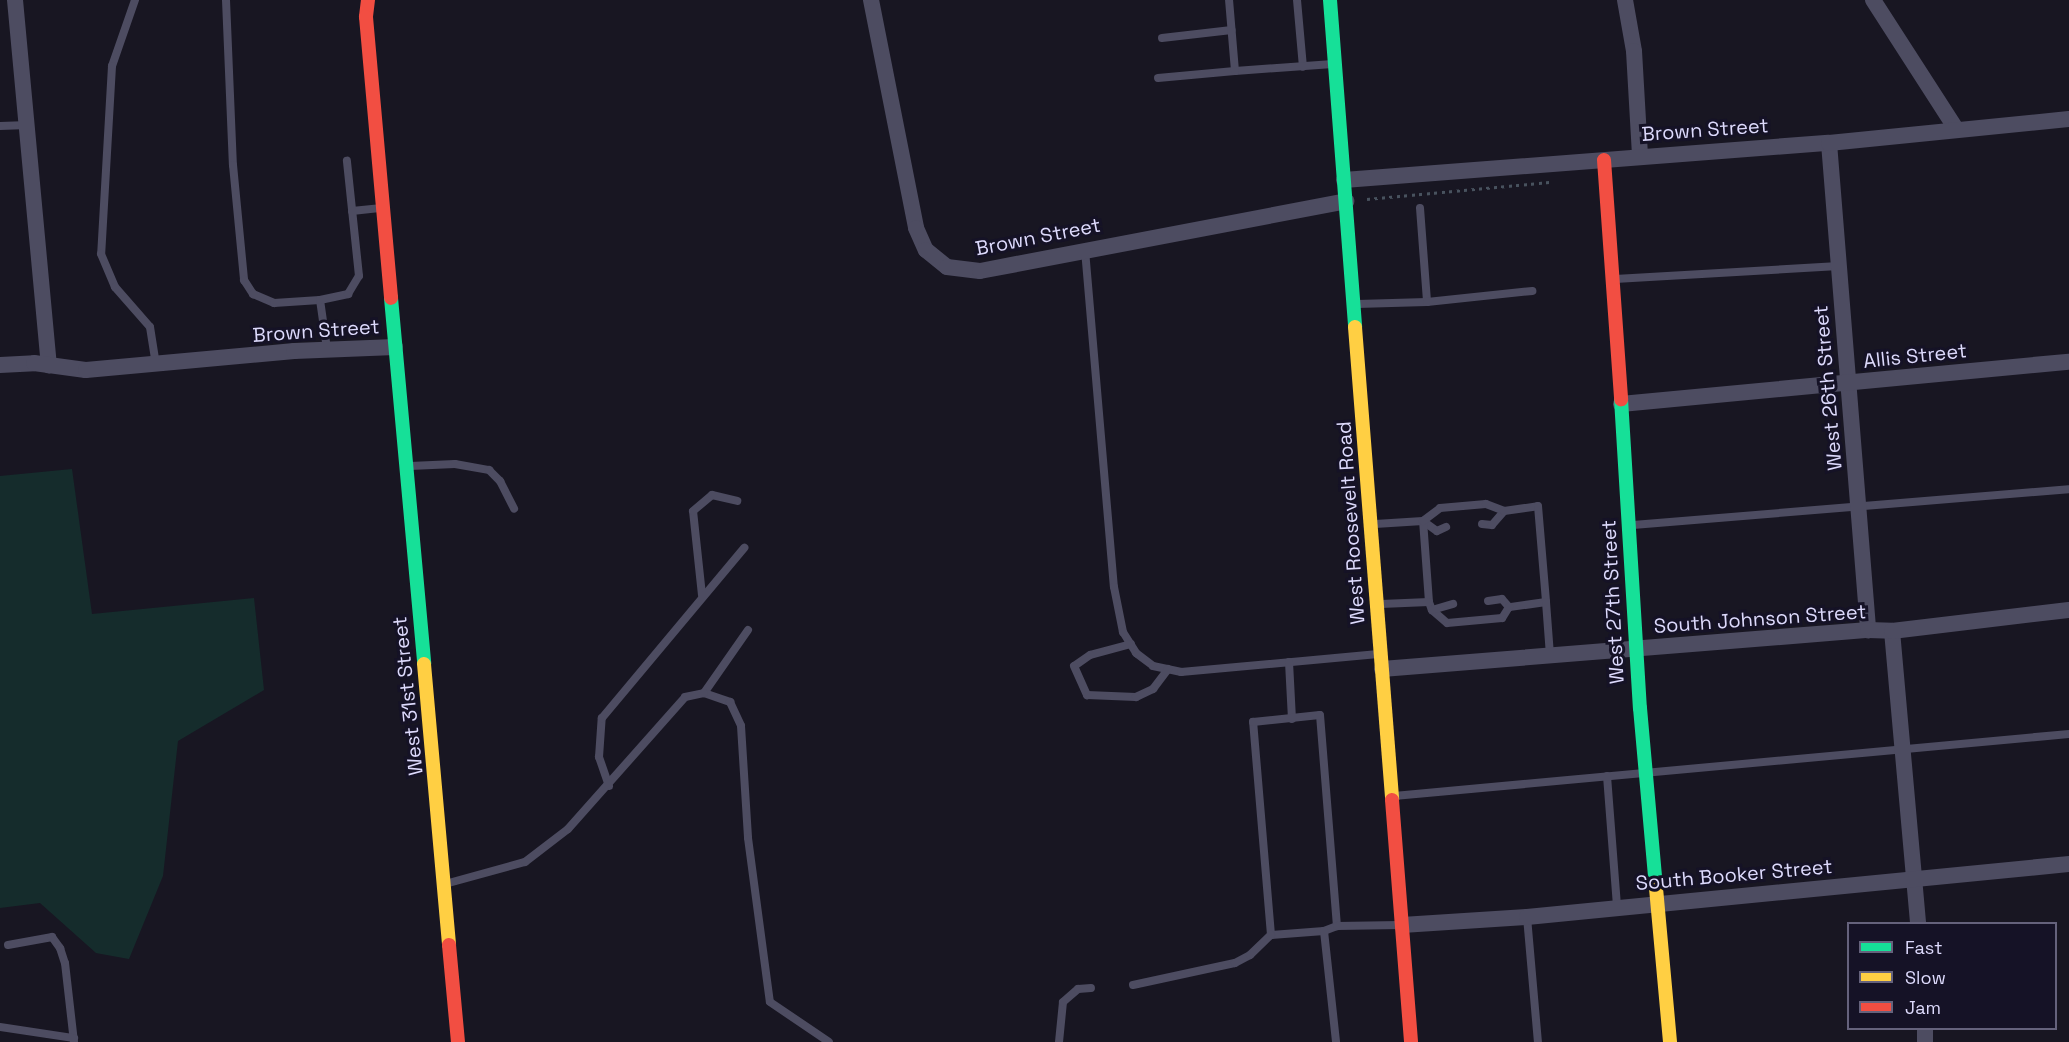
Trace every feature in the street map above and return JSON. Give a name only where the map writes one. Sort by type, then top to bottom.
[{"type":"street","points":[[15,0],[49,365]]},
{"type":"street","name":"Brown Street","points":[[0,366],[49,365],[86,370],[327,349],[395,347],[366,17],[368,0]]},
{"type":"street","name":"Brown Street","points":[[872,0],[916,228],[926,250],[946,267],[961,272],[1346,201]]},
{"type":"street","name":"West Roosevelt Road","points":[[1329,0],[1411,1042]]},
{"type":"street","points":[[1626,0],[1633,39],[1640,156]]},
{"type":"street","points":[[1873,0],[1956,129]]},
{"type":"street","name":"Brown Street","points":[[1344,180],[1829,143],[2069,119]]},
{"type":"street","name":"West 26th Street","points":[[1829,143],[1868,630]]},
{"type":"street","name":"West 27th Street","points":[[1604,160],[1631,526],[1645,773],[1671,1042]]},
{"type":"street","name":"West 31st Street","points":[[395,347],[458,1042]]},
{"type":"street","name":"Allis Street","points":[[1621,404],[2069,362]]},
{"type":"street","name":"South Johnson Street","points":[[1381,662],[1550,655],[1868,630],[1892,631],[2069,609]]},
{"type":"street","points":[[1892,631],[1918,922]]},
{"type":"street","name":"South Booker Street","points":[[1402,925],[1527,917],[2069,864]]},
{"type":"lane","points":[[135,0],[112,66],[101,254],[115,287],[150,327],[156,364]]},
{"type":"lane","points":[[226,0],[233,165],[244,279],[253,294],[274,303],[320,300],[348,294],[359,276],[347,161]]},
{"type":"lane","points":[[1229,0],[1234,71]]},
{"type":"lane","points":[[1297,0],[1304,68]]},
{"type":"lane","points":[[1162,38],[1232,30]]},
{"type":"lane","points":[[1158,78],[1335,64]]},
{"type":"lane","points":[[0,126],[28,125]]},
{"type":"lane","points":[[352,211],[383,208]]},
{"type":"lane","points":[[1420,208],[1427,302]]},
{"type":"lane","points":[[1085,250],[1114,587],[1123,632],[1131,644],[1153,666],[1181,672],[1289,662],[1381,662]]},
{"type":"lane","points":[[1613,279],[1839,266]]},
{"type":"lane","points":[[1353,303],[1427,302],[1532,291]]},
{"type":"lane","points":[[320,300],[327,349]]},
{"type":"lane","points":[[406,466],[455,464],[489,470],[500,481],[514,509]]},
{"type":"lane","points":[[1631,526],[2069,489]]},
{"type":"lane","points":[[702,596],[693,511],[712,495],[737,501]]},
{"type":"lane","points":[[1370,524],[1423,521],[1440,508],[1486,504],[1504,511],[1538,506],[1550,655]]},
{"type":"lane","points":[[1482,528],[1491,525],[1504,511]]},
{"type":"lane","points":[[1423,521],[1437,531],[1447,531]]},
{"type":"lane","points":[[1423,521],[1430,606],[1447,623],[1502,618],[1509,607]]},
{"type":"lane","points":[[609,786],[599,757],[602,718],[744,548]]},
{"type":"lane","points":[[1488,601],[1502,599],[1509,607]]},
{"type":"lane","points":[[1509,607],[1546,603]]},
{"type":"lane","points":[[1377,605],[1453,604]]},
{"type":"lane","points":[[704,693],[748,630]]},
{"type":"lane","points":[[1131,644],[1090,655],[1074,666],[1087,696],[1136,697],[1153,689],[1168,669]]},
{"type":"lane","points":[[1289,662],[1292,719]]},
{"type":"lane","points":[[444,884],[525,862],[568,829],[609,786],[685,697],[704,693],[730,702],[741,726],[748,838],[770,1002],[829,1042]]},
{"type":"lane","points":[[1271,935],[1253,722],[1320,715],[1337,926]]},
{"type":"lane","points":[[1391,796],[2069,734]]},
{"type":"lane","points":[[1607,777],[1617,907]]},
{"type":"lane","points":[[1527,917],[1538,1042]]},
{"type":"lane","points":[[1133,985],[1235,963],[1250,955],[1271,935],[1324,931],[1337,926],[1402,925]]},
{"type":"lane","points":[[1324,931],[1336,1042]]},
{"type":"lane","points":[[0,1027],[74,1040],[65,963],[52,937],[8,945]]},
{"type":"lane","points":[[1059,1042],[1063,1002],[1078,989],[1091,988]]},
{"type":"path","points":[[1366,199],[1552,182]]},
{"type":"green space","points":[[72,469],[92,614],[254,598],[264,690],[178,741],[163,876],[129,959],[96,953],[40,903],[0,908],[0,476]]},
{"type":"traffic: fast","points":[[1330,0],[1355,327]]},
{"type":"traffic: fast","points":[[391,298],[424,664]]},
{"type":"traffic: fast","points":[[1621,399],[1640,708],[1656,888]]},
{"type":"traffic: slow","points":[[1355,327],[1392,800]]},
{"type":"traffic: slow","points":[[424,664],[449,945]]},
{"type":"traffic: slow","points":[[1656,888],[1670,1042]]},
{"type":"traffic: jam","points":[[368,0],[366,17],[391,298]]},
{"type":"traffic: jam","points":[[1604,160],[1621,399]]},
{"type":"traffic: jam","points":[[1392,800],[1411,1042]]},
{"type":"traffic: jam","points":[[449,945],[458,1042]]}]
